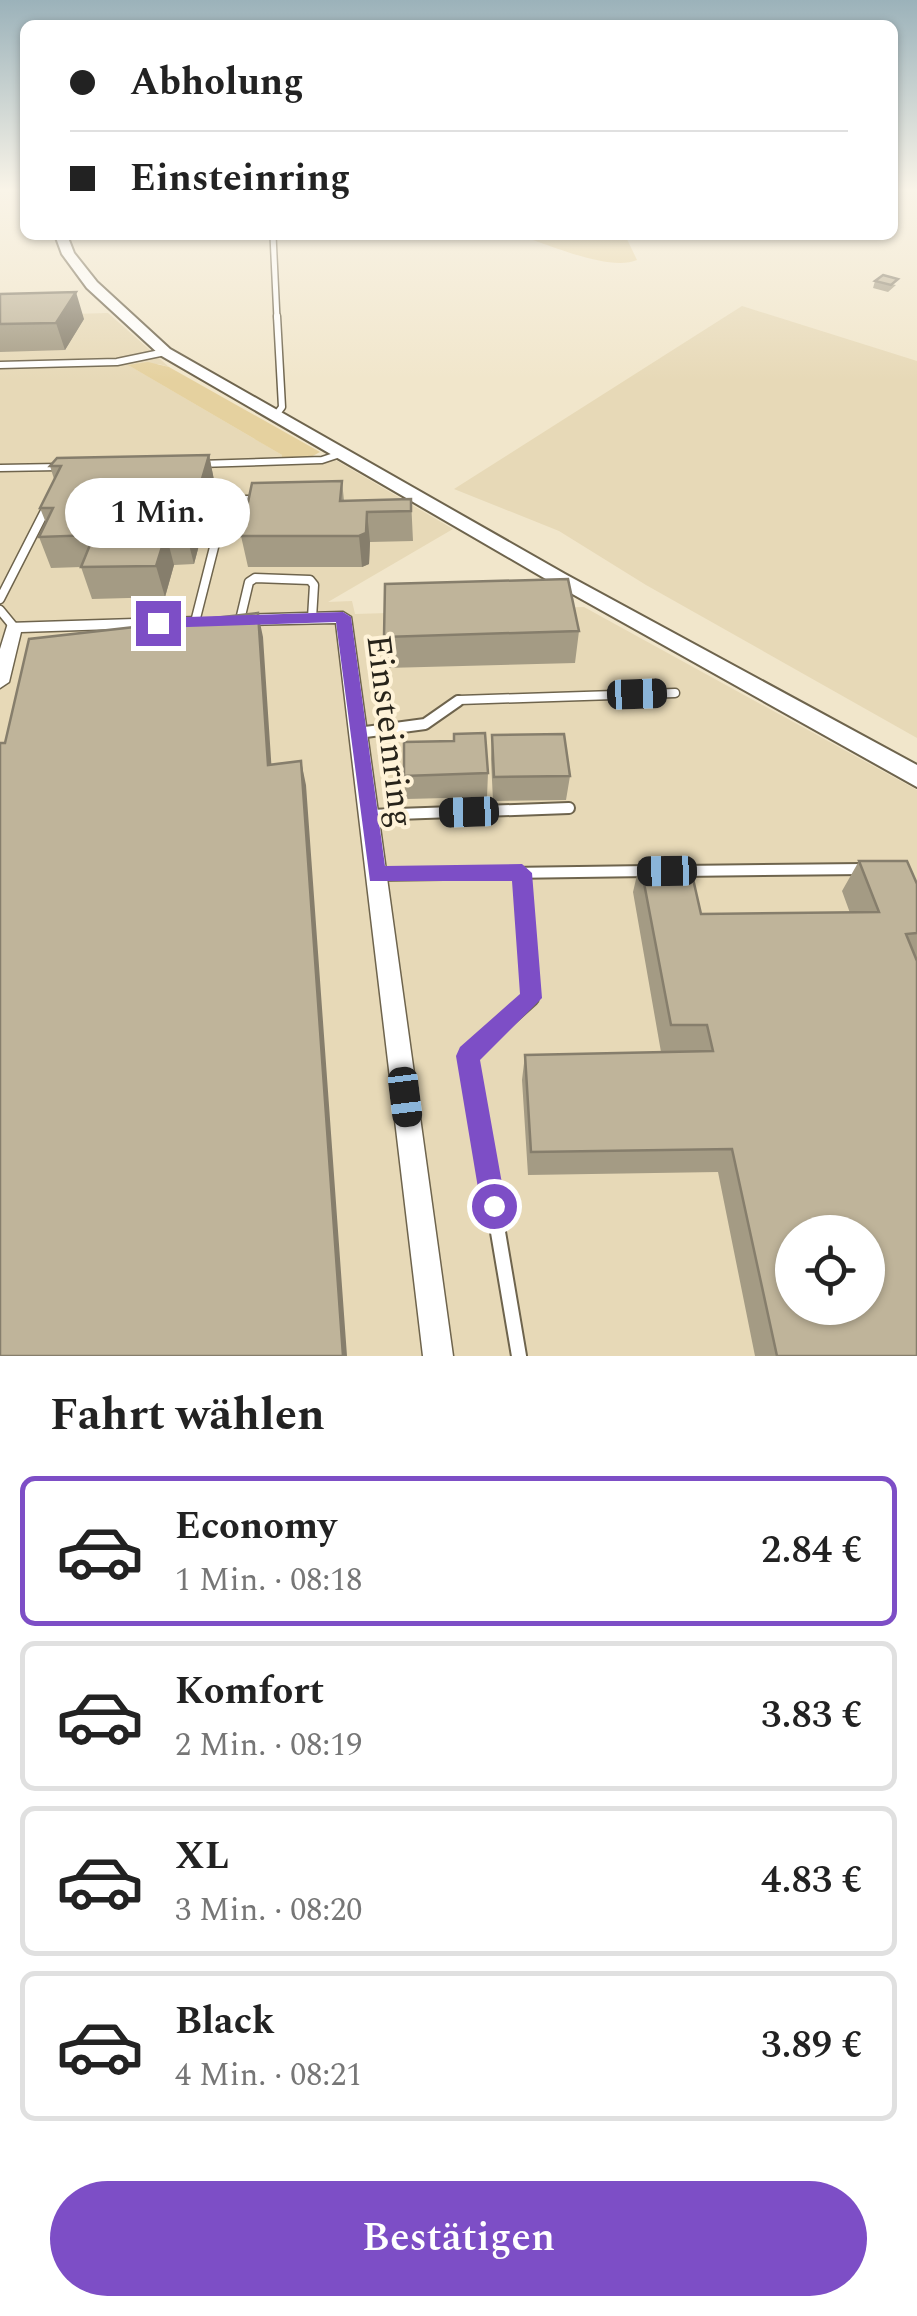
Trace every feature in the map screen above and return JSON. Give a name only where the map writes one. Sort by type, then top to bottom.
[{"type":"street","points":[[68,253],[92,284],[165,352],[917,777]]},
{"type":"street","name":"Einsteinring","points":[[0,682],[7,618],[196,622],[343,617],[438,1356]]},
{"type":"lane","points":[[274,253],[282,408],[276,415]]},
{"type":"lane","points":[[0,365],[117,362],[165,352]]},
{"type":"lane","points":[[197,464],[306,461],[340,454]]},
{"type":"lane","points":[[0,468],[67,467],[58,484]]},
{"type":"lane","points":[[196,622],[226,500],[261,500]]},
{"type":"lane","points":[[0,599],[50,502]]},
{"type":"lane","points":[[240,620],[249,582],[254,578],[310,580],[314,585],[312,618]]},
{"type":"lane","points":[[358,733],[400,730],[440,721],[459,700],[674,692]]},
{"type":"lane","points":[[369,815],[569,808]]},
{"type":"lane","points":[[675,871],[885,868]]},
{"type":"lane","points":[[377,874],[656,871]]},
{"type":"lane","points":[[519,1356],[468,1056],[531,998],[522,873]]},
{"type":"shaded area","points":[[572,253],[634,253],[637,260],[625,263]]},
{"type":"shaded area","points":[[742,306],[917,361],[917,738],[646,585],[559,531],[454,489]]},
{"type":"shaded area","points":[[108,313],[169,367],[130,366],[282,455],[281,460],[332,458],[453,529],[328,602],[352,601],[355,614],[584,607],[917,790],[917,1356],[0,1356],[0,316]]},
{"type":"shaded area","points":[[148,362],[169,367],[320,452],[307,459],[281,461],[282,455],[128,365]]},
{"type":"building","points":[[883,275],[898,279],[891,285],[875,281]]},
{"type":"building","points":[[76,292],[56,323],[0,324],[0,294]]},
{"type":"building","points":[[209,455],[186,533],[166,534],[156,566],[81,567],[94,535],[39,537],[53,508],[40,508],[61,466],[50,466],[57,458]]},
{"type":"building","points":[[342,481],[340,501],[411,499],[411,511],[367,512],[366,533],[359,536],[241,536],[252,483]]},
{"type":"building","points":[[568,579],[579,631],[384,637],[385,584]]},
{"type":"building","points":[[258,613],[268,765],[301,761],[343,1356],[0,1356],[0,743],[5,743],[29,639]]},
{"type":"building","points":[[485,733],[488,773],[404,776],[404,742],[454,741],[454,734]]},
{"type":"building","points":[[564,734],[570,776],[494,777],[492,735]]},
{"type":"building","points":[[689,861],[701,914],[879,912],[859,861],[907,861],[917,884],[917,933],[906,934],[917,961],[917,1356],[777,1356],[732,1149],[531,1152],[525,1055],[713,1051],[707,1025],[671,1025],[640,862]]},
{"type":"route","points":[[158,623],[343,617],[377,874],[522,873],[531,998],[468,1056],[494,1206]]}]
